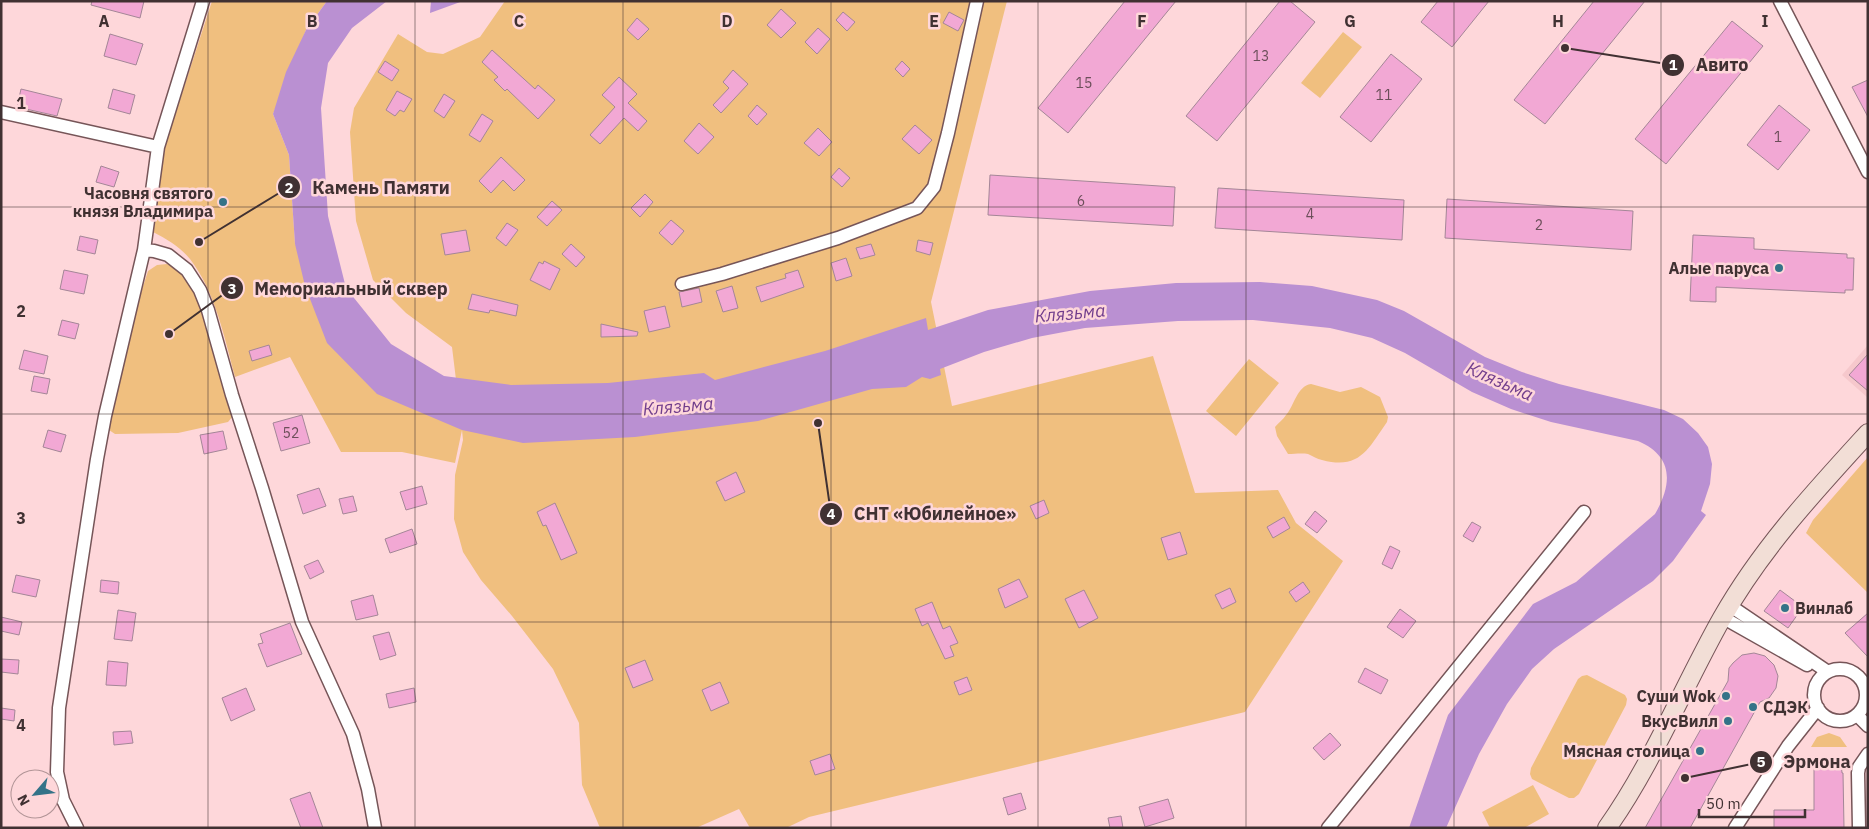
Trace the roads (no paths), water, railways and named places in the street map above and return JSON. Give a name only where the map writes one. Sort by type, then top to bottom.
[{"type":"main road","points":[[1607,828],[1642,771],[1726,611],[1753,568],[1803,504],[1868,433]]},
{"type":"street","points":[[77,828],[63,800],[57,772],[59,708],[97,459],[144,250],[158,147],[203,1]]},
{"type":"street","points":[[682,284],[722,274],[838,238],[917,208],[934,187],[977,1]]},
{"type":"street","points":[[1780,1],[1868,172]]},
{"type":"street","points":[[1,112],[158,147]]},
{"type":"street","points":[[144,250],[168,255],[186,270],[200,290],[208,310],[232,395],[302,622],[352,734],[368,789],[375,828]]},
{"type":"street","points":[[1328,828],[1584,512]]},
{"type":"street","points":[[1726,611],[1811,668],[1825,674],[1843,669],[1857,675],[1862,680],[1866,695],[1862,709],[1857,715],[1838,721],[1827,717],[1818,708],[1814,697],[1815,689],[1825,674]]},
{"type":"street","points":[[1735,828],[1788,746],[1818,708]]},
{"type":"street","points":[[1857,715],[1868,726]]},
{"type":"street","points":[[1859,828],[1858,773],[1859,767],[1868,754]]},
{"type":"water","name":"Клязьма","points":[[327,1],[387,1],[352,28],[328,63],[321,108],[328,216],[346,288],[391,344],[444,376],[511,385],[608,383],[704,373],[715,380],[825,351],[926,318],[928,330],[988,310],[1090,291],[1176,283],[1260,282],[1312,286],[1377,300],[1404,311],[1485,357],[1522,372],[1559,384],[1664,410],[1683,419],[1698,433],[1708,447],[1712,464],[1710,484],[1701,511],[1706,515],[1673,561],[1653,581],[1554,649],[1532,669],[1507,704],[1479,754],[1446,828],[1409,828],[1448,715],[1533,604],[1576,582],[1655,514],[1665,492],[1667,481],[1664,463],[1650,447],[1638,441],[1551,422],[1511,409],[1472,392],[1405,353],[1372,338],[1330,328],[1253,320],[1178,321],[1085,328],[1032,338],[984,352],[940,369],[941,375],[930,379],[922,377],[906,387],[872,389],[758,421],[635,437],[523,443],[462,430],[377,394],[327,343],[305,286],[295,244],[289,155],[273,114],[286,72],[306,30]]},
{"type":"water","points":[[431,1],[463,1],[430,13]]},
{"type":"place","name":"Авито","points":[[1565,48]]},
{"type":"place","name":"Часовня святого князя Владимира","points":[[223,202]]},
{"type":"place","name":"Камень Памяти","points":[[199,242]]},
{"type":"place","name":"Алые паруса","points":[[1779,268]]},
{"type":"place","name":"Мемориальный сквер","points":[[169,334]]},
{"type":"place","name":"СНТ «Юбилейное»","points":[[818,423]]},
{"type":"place","name":"Винлаб","points":[[1785,608]]},
{"type":"place","name":"Суши Wok","points":[[1726,696]]},
{"type":"place","name":"СДЭК","points":[[1753,707]]},
{"type":"place","name":"ВкусВилл","points":[[1728,721]]},
{"type":"place","name":"Мясная столица","points":[[1700,751]]},
{"type":"place","name":"Эрмона","points":[[1685,778]]}]
